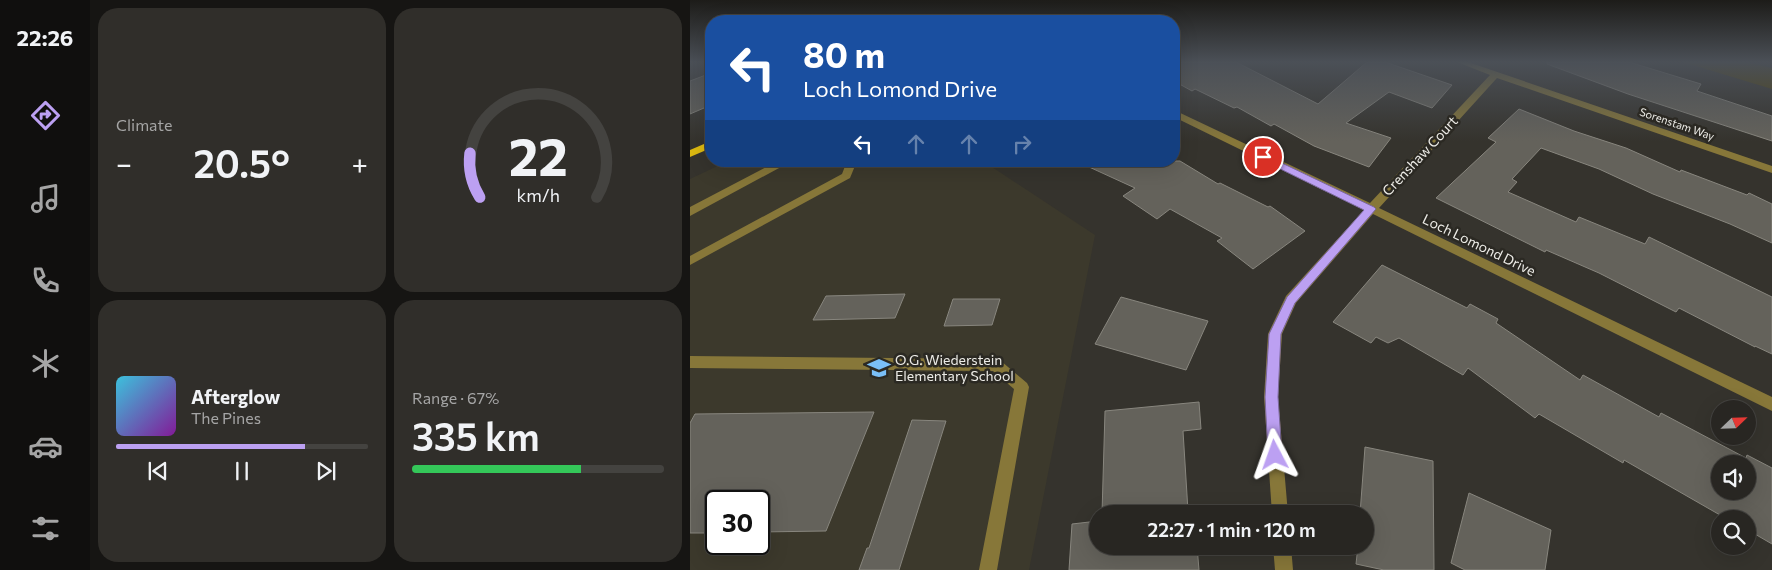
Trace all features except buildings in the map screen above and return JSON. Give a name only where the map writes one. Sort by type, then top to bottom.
[{"type":"main road","points":[[690,154],[705,147]]},
{"type":"street","name":"Crenshaw Court","points":[[1279,505],[1271,397],[1275,334],[1291,300],[1371,209],[1482,89]]},
{"type":"street","name":"Sorenstam Way","points":[[1538,89],[1772,170]]},
{"type":"street","name":"Loch Lomond Drive","points":[[1180,116],[1772,404]]},
{"type":"street","points":[[690,212],[776,167]]},
{"type":"street","points":[[690,261],[846,176],[850,167]]},
{"type":"street","points":[[690,362],[996,365],[1022,388],[988,570]]},
{"type":"street","points":[[1283,555],[1284,570]]},
{"type":"shaded area","name":"O.G. Wiederstein Elementary School","points":[[715,167],[992,167],[1095,235],[1029,570],[690,570],[690,179]]},
{"type":"place","name":"O.G. Wiederstein Elementary School","points":[[879,368]]},
{"type":"route","points":[[1263,157],[1371,209],[1291,300],[1275,334],[1271,397],[1275,455]]}]
